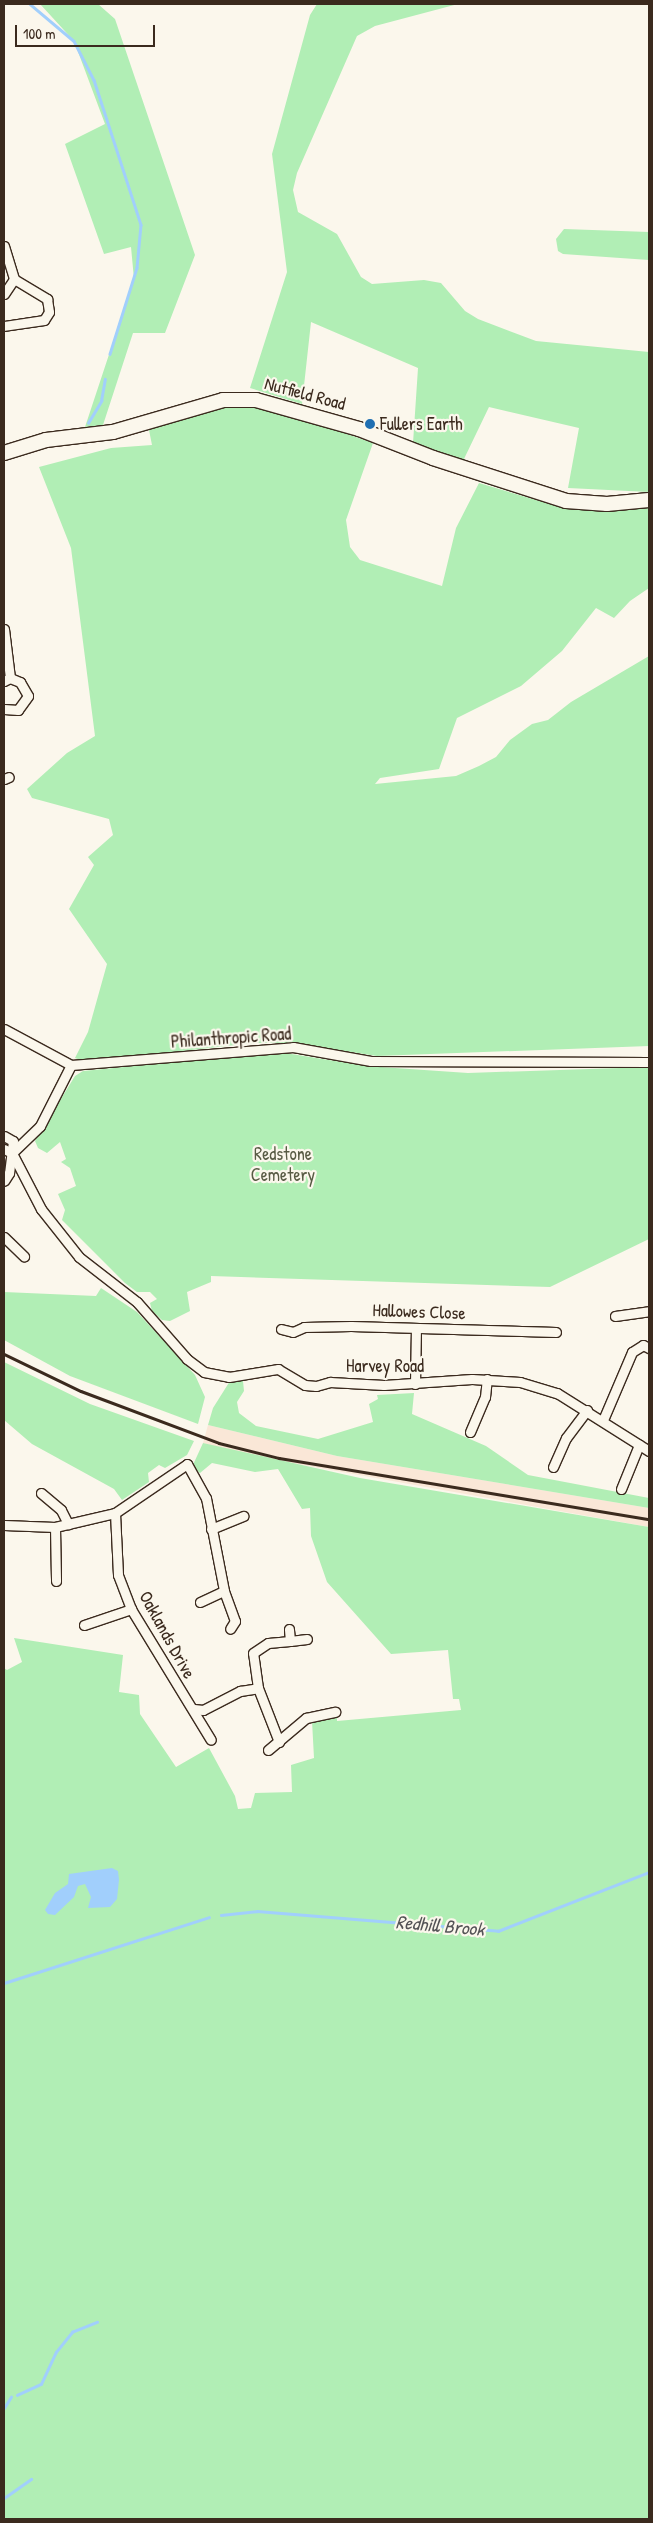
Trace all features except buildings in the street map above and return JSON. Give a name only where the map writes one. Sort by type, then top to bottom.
[{"type":"main road","name":"Nutfield Road","points":[[4,453],[46,440],[113,432],[223,400],[256,400],[359,428],[433,458],[566,502],[608,504],[649,500]]},
{"type":"street","points":[[4,246],[14,279],[48,299],[49,312],[44,320],[4,326]]},
{"type":"street","points":[[4,294],[14,279]]},
{"type":"street","points":[[4,630],[7,679],[24,687],[27,701],[18,710],[4,709]]},
{"type":"street","points":[[4,1028],[71,1065],[40,1126],[8,1151]]},
{"type":"street","name":"Philanthropic Road","points":[[71,1065],[293,1048],[371,1061],[649,1062]]},
{"type":"street","points":[[4,1136],[12,1141],[8,1151],[4,1181]]},
{"type":"street","name":"Harvey Road","points":[[8,1151],[41,1209],[79,1258],[137,1302],[188,1359],[204,1372],[229,1377],[268,1368],[285,1371],[305,1385],[316,1386],[345,1382],[414,1384],[487,1379],[520,1382],[557,1393],[603,1420],[649,1451]]},
{"type":"street","points":[[4,1237],[24,1256]]},
{"type":"street","points":[[615,1316],[649,1311]]},
{"type":"street","points":[[414,1384],[416,1328]]},
{"type":"street","name":"Hallowes Close","points":[[281,1329],[416,1328],[556,1332]]},
{"type":"street","points":[[603,1420],[632,1352],[643,1345],[649,1348]]},
{"type":"street","points":[[470,1432],[485,1397],[487,1379]]},
{"type":"street","points":[[554,1467],[566,1438],[587,1410]]},
{"type":"street","points":[[621,1488],[639,1445]]},
{"type":"street","points":[[4,1525],[55,1527],[115,1513],[187,1464],[206,1498],[224,1591],[235,1621],[230,1630]]},
{"type":"street","points":[[41,1493],[61,1510],[68,1524]]},
{"type":"street","name":"Oaklands Drive","points":[[115,1513],[118,1575],[131,1609],[194,1709],[211,1740]]},
{"type":"street","points":[[211,1529],[243,1516]]},
{"type":"street","points":[[55,1527],[56,1581]]},
{"type":"street","points":[[200,1602],[224,1591]]},
{"type":"street","points":[[84,1625],[131,1609]]},
{"type":"street","points":[[289,1629],[290,1641]]},
{"type":"street","points":[[279,1742],[258,1688],[253,1653],[268,1643],[306,1639]]},
{"type":"street","points":[[194,1709],[203,1710],[240,1691],[258,1688]]},
{"type":"street","points":[[268,1750],[312,1715],[335,1712]]},
{"type":"shaded area","points":[[208,1425],[337,1456],[649,1508],[649,1527],[247,1455],[203,1443]]},
{"type":"green space","points":[[40,4],[98,4],[115,19],[195,255],[165,333],[133,333],[103,425],[85,427],[134,279],[131,247],[104,254],[65,144],[105,124],[74,41]]},
{"type":"green space","points":[[317,4],[458,4],[375,26],[357,36],[297,173],[293,190],[298,212],[337,234],[361,277],[372,284],[424,280],[441,283],[465,311],[478,319],[536,341],[649,352],[649,492],[568,488],[579,428],[489,407],[463,461],[413,443],[418,368],[311,322],[302,404],[250,388],[287,272],[272,154],[310,15]]},
{"type":"green space","points":[[564,229],[649,232],[649,260],[563,254],[558,251],[556,239]]},
{"type":"green space","points":[[228,404],[286,413],[373,443],[346,520],[350,547],[360,560],[442,586],[456,528],[479,483],[563,508],[649,506],[649,588],[630,601],[614,618],[596,608],[562,651],[521,686],[457,718],[439,769],[380,778],[375,784],[456,776],[479,766],[496,757],[510,740],[532,724],[548,720],[571,702],[649,656],[649,1046],[377,1056],[293,1043],[253,1043],[86,1062],[75,1058],[88,1032],[107,964],[69,909],[94,865],[88,857],[113,835],[109,819],[32,798],[27,789],[67,753],[95,736],[71,548],[39,467],[111,448],[152,445],[149,430],[193,412]]},
{"type":"green space","name":"Redstone Cemetery","points":[[279,1052],[366,1066],[468,1073],[649,1067],[649,1239],[550,1287],[211,1276],[211,1282],[187,1292],[190,1311],[170,1321],[162,1320],[152,1311],[150,1303],[157,1299],[150,1292],[137,1292],[125,1283],[62,1220],[65,1210],[58,1194],[76,1186],[70,1168],[61,1162],[66,1159],[60,1142],[47,1153],[38,1148],[35,1141],[75,1076],[83,1071]]},
{"type":"green space","points":[[101,1288],[137,1312],[195,1375],[205,1397],[198,1424],[70,1376],[4,1340],[4,1292],[96,1296]]},
{"type":"green space","points":[[4,1362],[90,1404],[194,1441],[187,1455],[165,1468],[159,1465],[148,1473],[149,1482],[122,1500],[114,1489],[32,1444],[4,1420]]},
{"type":"green space","points":[[230,1381],[243,1381],[244,1391],[237,1402],[239,1413],[256,1426],[318,1439],[373,1422],[369,1404],[378,1399],[377,1395],[414,1393],[412,1414],[486,1446],[528,1475],[649,1498],[649,1508],[337,1456],[208,1425],[213,1408]]},
{"type":"green space","points":[[203,1443],[360,1478],[649,1527],[649,2519],[4,2519],[4,1668],[7,1670],[22,1662],[14,1638],[123,1655],[119,1692],[139,1695],[140,1714],[176,1767],[209,1748],[235,1796],[238,1809],[251,1808],[255,1793],[292,1792],[291,1765],[314,1758],[312,1721],[316,1718],[337,1717],[337,1721],[461,1710],[459,1699],[453,1699],[448,1650],[391,1654],[327,1582],[311,1536],[310,1508],[302,1509],[278,1469],[255,1472],[212,1463],[200,1473],[192,1467]]},
{"type":"water","points":[[112,1868],[118,1871],[119,1880],[117,1899],[110,1907],[88,1908],[91,1897],[85,1884],[78,1886],[74,1897],[55,1915],[48,1914],[45,1910],[55,1893],[68,1884],[69,1874]]},
{"type":"waterway","points":[[30,4],[74,41],[94,80],[141,225],[137,268],[110,354]]},
{"type":"waterway","points":[[88,423],[101,401],[105,379]]},
{"type":"waterway","name":"Redhill Brook","points":[[221,1915],[257,1911],[498,1931],[649,1872]]},
{"type":"waterway","name":"Redhill Brook","points":[[4,1983],[209,1917]]},
{"type":"waterway","points":[[17,2395],[41,2384],[56,2352],[72,2332],[97,2322]]},
{"type":"waterway","points":[[4,2408],[11,2397]]},
{"type":"waterway","points":[[4,2498],[31,2479]]},
{"type":"railway","points":[[4,1354],[81,1391],[219,1443],[279,1458],[649,1519]]},
{"type":"place","name":"Fullers Earth","points":[[370,424]]}]
